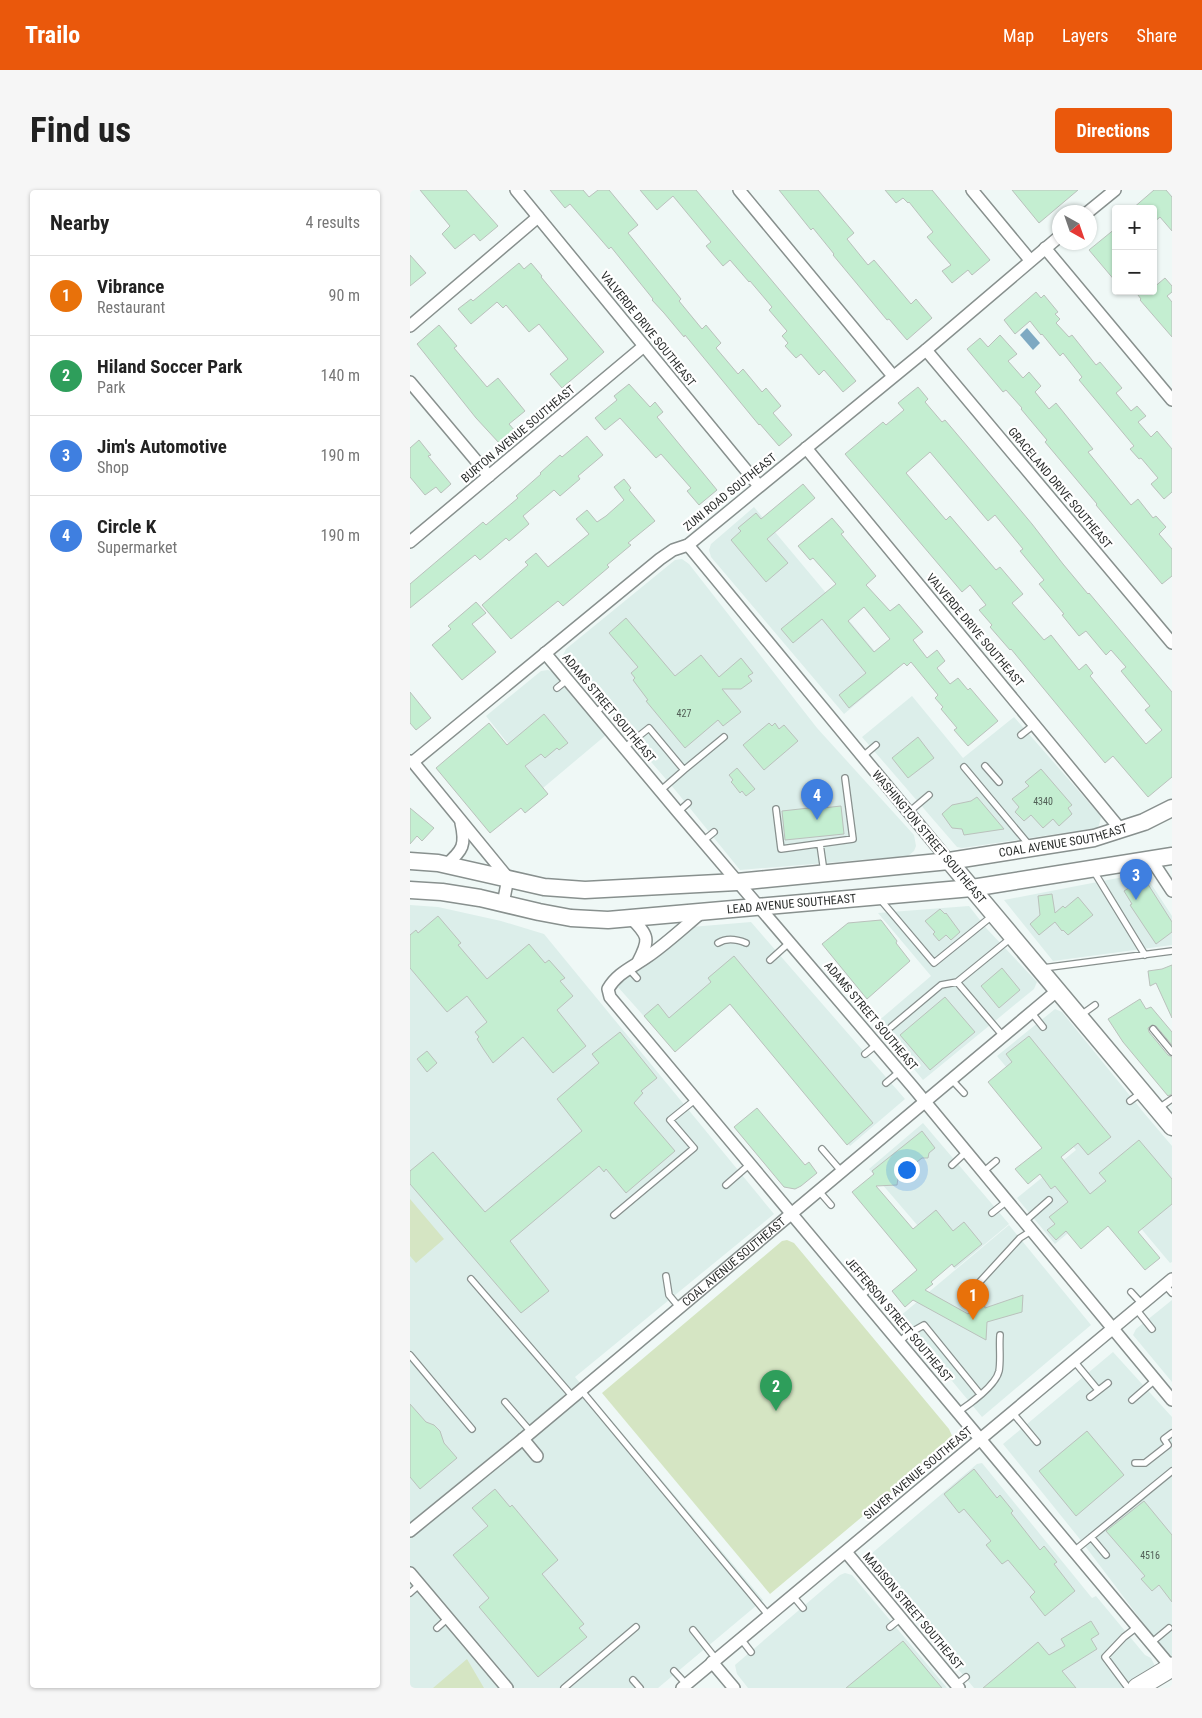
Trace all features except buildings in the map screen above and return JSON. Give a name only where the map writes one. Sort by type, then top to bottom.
[{"type":"main road","name":"COAL AVENUE SOUTHEAST","points":[[950,861],[1094,838],[1144,822],[1172,808]]},
{"type":"main road","name":"LEAD AVENUE SOUTHEAST","points":[[410,890],[442,892],[571,918],[608,920],[972,888],[1172,856]]},
{"type":"main road","points":[[410,861],[446,865],[544,887],[584,890],[737,882],[950,861]]},
{"type":"main road","name":"WASHINGTON STREET SOUTHEAST","points":[[950,861],[1079,1016],[1136,1096],[1157,1109],[1172,1127]]},
{"type":"main road","points":[[1137,1688],[1171,1667]]},
{"type":"street","name":"VALVERDE DRIVE SOUTHEAST","points":[[516,190],[759,486]]},
{"type":"street","points":[[739,190],[893,376]]},
{"type":"street","points":[[972,190],[1030,260]]},
{"type":"street","points":[[1097,205],[1115,190]]},
{"type":"street","points":[[410,326],[538,217]]},
{"type":"street","name":"ZUNI ROAD SOUTHEAST","points":[[411,762],[660,559],[673,550],[688,545],[926,350],[1052,242]]},
{"type":"street","points":[[1045,248],[1172,400]]},
{"type":"street","name":"BURTON AVENUE SOUTHEAST","points":[[410,542],[644,346]]},
{"type":"street","name":"GRACELAND DRIVE SOUTHEAST","points":[[926,350],[1172,643]]},
{"type":"street","points":[[410,382],[489,476]]},
{"type":"street","name":"VALVERDE DRIVE SOUTHEAST","points":[[806,448],[1121,830]]},
{"type":"street","name":"WASHINGTON STREET SOUTHEAST","points":[[688,545],[950,861]]},
{"type":"street","name":"ADAMS STREET SOUTHEAST","points":[[545,653],[924,1101],[1172,1400]]},
{"type":"street","points":[[411,762],[508,878],[503,904]]},
{"type":"street","points":[[446,865],[462,849],[464,838],[461,821]]},
{"type":"street","points":[[1151,859],[1172,891]]},
{"type":"street","points":[[633,965],[646,958],[703,911]]},
{"type":"street","points":[[632,918],[647,938],[644,950],[633,965]]},
{"type":"street","name":"JEFFERSON STREET SOUTHEAST","points":[[633,965],[612,981],[608,989],[610,997],[1171,1667]]},
{"type":"street","name":"COAL AVENUE SOUTHEAST","points":[[410,1531],[527,1436],[1058,990]]},
{"type":"street","name":"SILVER AVENUE SOUTHEAST","points":[[684,1686],[1112,1329],[1139,1307],[1170,1286]]},
{"type":"street","points":[[527,1436],[537,1456]]},
{"type":"street","name":"MADISON STREET SOUTHEAST","points":[[846,1552],[958,1687]]},
{"type":"street","points":[[410,1573],[507,1688]]},
{"type":"street","points":[[714,1660],[734,1688]]},
{"type":"lane","points":[[557,688],[567,680]]},
{"type":"lane","points":[[595,713],[607,703]]},
{"type":"lane","points":[[1022,735],[1035,724]]},
{"type":"lane","points":[[624,748],[648,728],[684,770]]},
{"type":"lane","points":[[660,791],[724,737]]},
{"type":"lane","points":[[863,756],[876,745]]},
{"type":"lane","points":[[985,766],[999,782]]},
{"type":"lane","points":[[964,767],[1031,847]]},
{"type":"lane","points":[[776,809],[781,849],[853,839],[845,778]]},
{"type":"lane","points":[[909,812],[929,795]]},
{"type":"lane","points":[[678,812],[688,803]]},
{"type":"lane","points":[[703,841],[714,832]]},
{"type":"lane","points":[[820,844],[824,873]]},
{"type":"lane","points":[[1092,868],[1145,955]]},
{"type":"lane","points":[[878,896],[934,963],[994,914]]},
{"type":"lane","points":[[891,1027],[940,985],[957,982],[1012,936]]},
{"type":"lane","points":[[718,944],[727,940],[738,940],[746,943]]},
{"type":"lane","points":[[770,960],[790,942]]},
{"type":"lane","points":[[1039,968],[1172,951]]},
{"type":"lane","points":[[633,965],[637,978]]},
{"type":"lane","points":[[957,982],[1003,1036]]},
{"type":"lane","points":[[1079,1016],[1095,1004]]},
{"type":"lane","points":[[1031,1012],[1043,1027]]},
{"type":"lane","points":[[1153,1029],[1172,1052]]},
{"type":"lane","points":[[865,1054],[876,1044]]},
{"type":"lane","points":[[886,1083],[899,1072]]},
{"type":"lane","points":[[951,1079],[964,1093]]},
{"type":"lane","points":[[614,1215],[694,1148],[670,1120],[696,1099]]},
{"type":"lane","points":[[1157,1109],[1172,1099]]},
{"type":"lane","points":[[822,1149],[841,1171]]},
{"type":"lane","points":[[952,1165],[966,1152]]},
{"type":"lane","points":[[982,1172],[996,1161]]},
{"type":"lane","points":[[726,1185],[750,1164]]},
{"type":"lane","points":[[818,1190],[831,1205]]},
{"type":"lane","points":[[964,1298],[1020,1238],[1027,1226],[1049,1200]]},
{"type":"lane","points":[[992,1213],[1006,1201]]},
{"type":"lane","points":[[666,1276],[669,1295],[679,1307]]},
{"type":"lane","points":[[471,1279],[577,1393],[769,1616]]},
{"type":"lane","points":[[861,1296],[873,1286]]},
{"type":"lane","points":[[1131,1292],[1152,1329]]},
{"type":"lane","points":[[900,1342],[908,1334],[924,1326],[980,1394]]},
{"type":"lane","points":[[958,1412],[991,1384],[999,1372],[1000,1336]]},
{"type":"lane","points":[[410,1356],[472,1429]]},
{"type":"lane","points":[[1074,1361],[1098,1390]]},
{"type":"lane","points":[[1132,1400],[1155,1380]]},
{"type":"lane","points":[[1090,1397],[1108,1383]]},
{"type":"lane","points":[[505,1402],[527,1436]]},
{"type":"lane","points":[[1012,1412],[1037,1442]]},
{"type":"lane","points":[[1135,1464],[1146,1463],[1168,1445],[1164,1440],[1172,1433]]},
{"type":"lane","points":[[1074,1551],[1172,1471]]},
{"type":"lane","points":[[1091,1537],[1106,1555]]},
{"type":"lane","points":[[410,1593],[420,1584]]},
{"type":"lane","points":[[793,1596],[803,1608]]},
{"type":"lane","points":[[436,1628],[448,1618]]},
{"type":"lane","points":[[890,1627],[901,1618]]},
{"type":"lane","points":[[564,1688],[636,1627]]},
{"type":"lane","points":[[1128,1688],[1105,1657],[1124,1637],[1137,1627]]},
{"type":"lane","points":[[1151,1643],[1169,1628]]},
{"type":"lane","points":[[692,1630],[714,1660]]},
{"type":"lane","points":[[741,1639],[751,1652]]},
{"type":"lane","points":[[674,1671],[684,1686]]},
{"type":"lane","points":[[958,1687],[966,1677]]},
{"type":"lane","points":[[633,1680],[640,1688]]},
{"type":"shaded area","points":[[754,507],[893,673],[844,714],[711,557],[709,550],[711,544]]},
{"type":"shaded area","points":[[682,559],[689,564],[817,728],[914,835],[916,846],[914,851],[908,856],[740,870],[676,791],[564,660],[563,655],[566,649],[675,560]]},
{"type":"shaded area","points":[[548,670],[553,672],[606,735],[543,788],[486,716],[541,671]]},
{"type":"shaded area","points":[[912,696],[963,758],[1014,717],[1101,817],[1097,828],[962,848],[957,847],[862,737]]},
{"type":"shaded area","points":[[1144,873],[1172,916],[1172,945],[1053,961],[1004,900]]},
{"type":"shaded area","points":[[410,905],[438,907],[501,921],[544,934],[774,1214],[575,1377],[763,1600],[658,1688],[410,1688]]},
{"type":"shaded area","points":[[969,906],[987,929],[1037,982],[1034,989],[923,1080],[876,1023],[931,976],[878,913]]},
{"type":"shaded area","points":[[751,922],[905,1099],[850,1146],[730,1005],[675,1051],[617,986],[691,927]]},
{"type":"shaded area","points":[[1055,1009],[1062,1012],[1172,1146],[1172,1262],[1170,1263],[1113,1195],[1055,1244],[1017,1198],[1076,1150],[997,1056]]},
{"type":"shaded area","points":[[923,1123],[1009,1224],[955,1269],[869,1169]]},
{"type":"shaded area","points":[[1009,1225],[1091,1325],[982,1417],[899,1317]]},
{"type":"shaded area","points":[[1172,1300],[1172,1382],[1133,1335],[1136,1329]]},
{"type":"shaded area","points":[[1113,1352],[1172,1417],[1172,1661],[1079,1538],[1003,1444]]},
{"type":"shaded area","points":[[982,1463],[1092,1598],[1096,1596],[1145,1655],[1151,1658],[1157,1670],[1124,1688],[974,1688],[916,1619],[918,1616],[871,1562],[871,1554],[977,1464]]},
{"type":"shaded area","points":[[845,1573],[852,1575],[947,1688],[748,1688],[737,1674],[735,1665],[840,1575]]},
{"type":"green space","points":[[410,1199],[444,1239],[416,1263],[410,1256]]},
{"type":"green space","points":[[787,1240],[794,1243],[949,1429],[953,1438],[950,1443],[770,1594],[602,1393],[782,1241]]},
{"type":"green space","points":[[467,1659],[484,1688],[433,1688]]},
{"type":"water","points":[[1027,328],[1040,343],[1033,350],[1020,335]]},
{"type":"place","name":"Circle K","points":[[817,820]]},
{"type":"place","name":"Jim's Automotive","points":[[1136,900]]},
{"type":"place","name":"Vibrance","points":[[973,1320]]},
{"type":"place","name":"Hiland Soccer Park","points":[[776,1411]]}]
